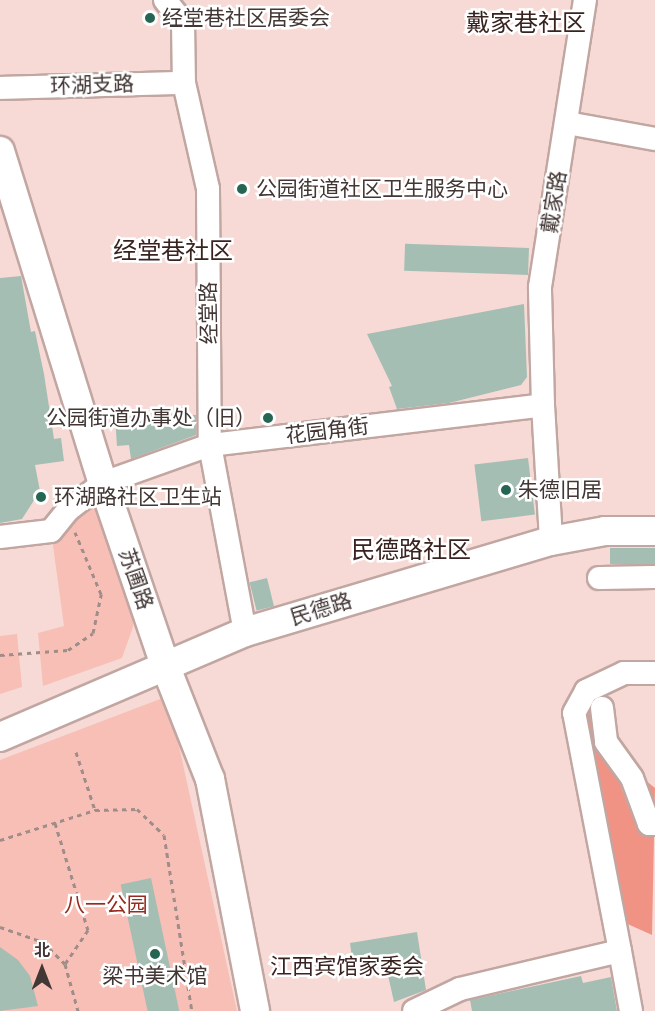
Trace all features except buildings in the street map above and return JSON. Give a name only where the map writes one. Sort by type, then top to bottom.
[{"type":"main road","name":"苏圃路","points":[[0,151],[103,483],[165,665],[210,779],[255,1011]]},
{"type":"main road","name":"民德路","points":[[0,737],[245,632],[551,541],[605,531],[655,531]]},
{"type":"lane","name":"经堂路","points":[[165,0],[183,21],[184,83],[208,189],[210,445],[245,632]]},
{"type":"lane","name":"戴家路","points":[[543,405],[540,287],[585,0]]},
{"type":"lane","name":"环湖支路","points":[[0,88],[184,83]]},
{"type":"lane","points":[[567,123],[655,139]]},
{"type":"lane","points":[[543,405],[551,541]]},
{"type":"lane","name":"花园角街","points":[[0,537],[51,531],[68,510],[103,483],[210,445],[543,405]]},
{"type":"lane","points":[[599,578],[655,577]]},
{"type":"lane","points":[[631,1011],[574,713],[586,691],[624,673],[655,673]]},
{"type":"lane","points":[[602,708],[606,742],[632,778],[649,824],[655,824]]},
{"type":"lane","points":[[414,1011],[460,989],[620,951]]},
{"type":"path","points":[[0,655],[68,650],[93,633],[101,594],[68,510]]},
{"type":"path","points":[[76,752],[95,810]]},
{"type":"path","points":[[0,840],[95,810],[137,809],[164,835],[192,1011]]},
{"type":"path","points":[[55,823],[88,930],[65,964]]},
{"type":"path","points":[[0,927],[43,942],[65,964],[78,1011]]},
{"type":"green space","points":[[103,500],[134,587],[133,627],[122,658],[43,686],[38,633],[64,626],[51,531]]},
{"type":"green space","points":[[17,634],[22,687],[0,694],[0,636]]},
{"type":"green space","name":"八一公园","points":[[168,696],[237,1011],[0,1011],[0,760]]},
{"type":"shaded area","points":[[584,710],[593,711],[629,808],[639,820],[640,776],[655,788],[652,935],[621,921]]},
{"type":"place","name":"经堂巷社区居委会","points":[[150,18]]},
{"type":"place","name":"公园街道社区卫生服务中心","points":[[242,189]]},
{"type":"place","name":"公园街道办事处（旧）","points":[[268,418]]},
{"type":"place","name":"朱德旧居","points":[[506,490]]},
{"type":"place","name":"环湖路社区卫生站","points":[[41,497]]},
{"type":"place","name":"梁书美术馆","points":[[155,954]]},
{"type":"district","name":"戴家巷社区","points":[[526,24]]},
{"type":"district","name":"经堂巷社区","points":[[173,252]]},
{"type":"district","name":"民德路社区","points":[[411,551]]},
{"type":"district","name":"江西宾馆家委会","points":[[347,967]]}]
